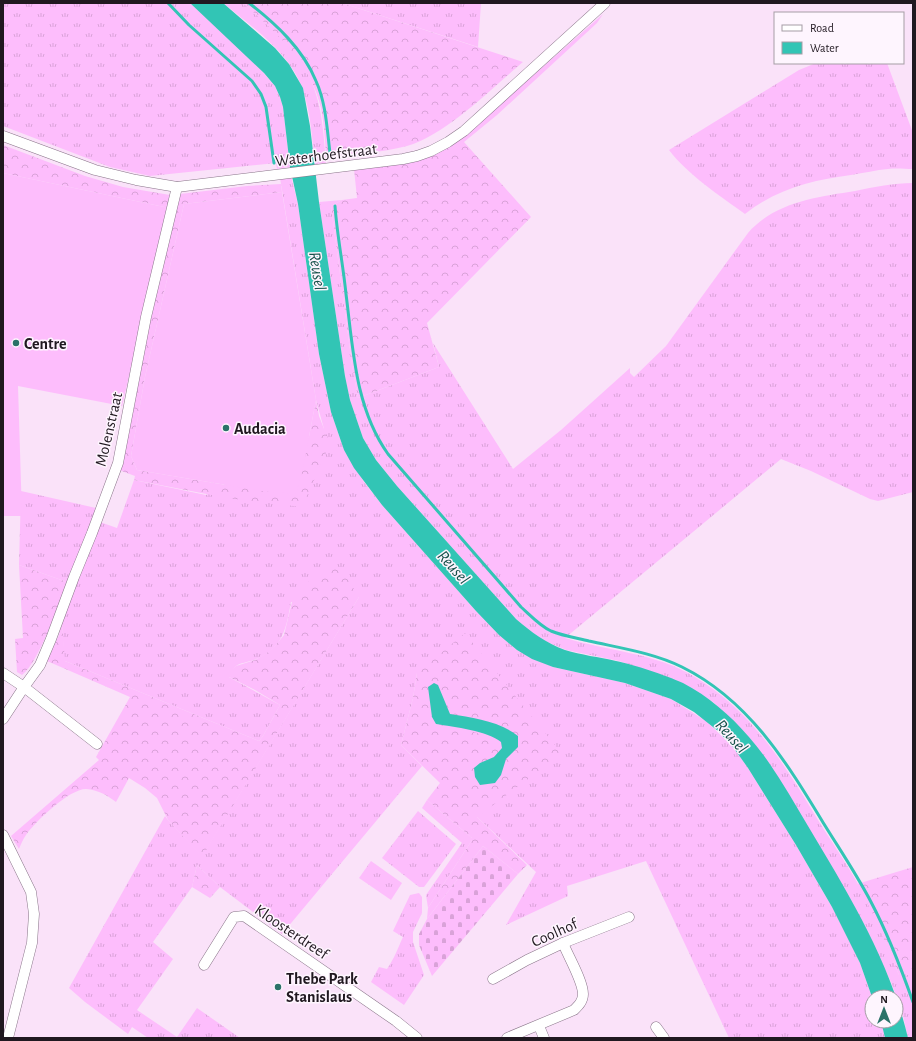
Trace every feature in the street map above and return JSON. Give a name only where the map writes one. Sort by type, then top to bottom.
[{"type":"street","name":"Waterhoefstraat","points":[[3,136],[95,170],[136,180],[177,187],[410,158],[431,151],[464,131],[605,3]]},
{"type":"street","name":"Molenstraat","points":[[3,719],[40,665],[118,463],[146,317],[177,187]]},
{"type":"street","points":[[3,673],[97,744]]},
{"type":"street","points":[[3,835],[31,892],[34,914],[32,943],[8,1038]]},
{"type":"street","name":"Kloosterdreef","points":[[204,965],[234,917],[244,916],[396,1021],[417,1038]]},
{"type":"street","name":"Coolhof","points":[[493,979],[527,960],[563,943],[629,917]]},
{"type":"street","points":[[507,1038],[539,1026],[574,1010],[580,1005],[583,995],[581,986],[563,943]]},
{"type":"street","points":[[539,1026],[544,1038]]},
{"type":"street","points":[[656,1027],[664,1038]]},
{"type":"green space","points":[[3,3],[190,3],[255,63],[275,86],[283,107],[290,167],[277,169],[276,163],[150,176],[110,167],[3,126]]},
{"type":"green space","points":[[223,3],[242,3],[248,7],[287,44],[305,68],[316,94],[322,120],[326,163],[315,164],[311,126],[305,97],[296,75],[289,63],[257,31]]},
{"type":"green space","points":[[243,3],[342,3],[523,62],[468,110],[437,132],[422,140],[407,146],[387,150],[326,157],[321,108],[316,91],[309,76],[290,49],[268,25]]},
{"type":"green space","points":[[342,3],[481,3],[478,47]]},
{"type":"green space","points":[[603,14],[597,23],[497,115],[464,142],[531,217],[427,323],[439,367],[358,398],[352,365],[331,206],[342,200],[357,198],[354,169],[401,163],[477,125]]},
{"type":"green space","points":[[814,64],[887,64],[913,133],[913,169],[883,169],[809,183],[769,198],[745,214],[694,176],[669,150],[799,70]]},
{"type":"green space","points":[[3,145],[85,176],[123,187],[170,195],[169,208],[3,173]]},
{"type":"green space","points":[[3,173],[169,208],[122,406],[18,386],[22,516],[3,516]]},
{"type":"green space","points":[[291,176],[298,204],[319,354],[331,412],[344,450],[364,482],[382,505],[476,611],[499,635],[517,650],[553,667],[625,683],[671,699],[706,721],[733,747],[748,768],[796,845],[847,935],[860,963],[869,989],[864,989],[864,1029],[883,1029],[885,1038],[729,1038],[646,861],[567,886],[568,896],[506,925],[536,872],[477,817],[417,673],[413,698],[401,745],[422,766],[282,934],[220,887],[197,865],[192,887],[153,942],[173,959],[137,1010],[177,1037],[197,1008],[240,1038],[148,1038],[132,1027],[128,1034],[85,1002],[69,988],[165,816],[202,856],[359,597],[291,602],[285,629],[277,644],[264,655],[240,664],[234,668],[229,677],[280,705],[259,741],[65,661],[64,659],[62,622],[100,522],[117,528],[134,480],[206,495],[324,429],[316,400],[280,178]]},
{"type":"green space","points":[[913,183],[913,492],[878,501],[870,499],[811,471],[781,459],[565,638],[632,653],[680,669],[695,677],[734,706],[766,741],[793,779],[863,892],[899,975],[913,975],[913,1038],[908,1038],[904,1020],[904,989],[893,989],[854,906],[768,762],[749,737],[713,702],[682,683],[619,661],[566,650],[547,642],[530,631],[516,619],[397,486],[376,460],[363,438],[350,400],[345,376],[319,202],[342,200],[331,206],[352,365],[358,398],[439,367],[433,343],[513,469],[561,430],[630,368],[630,373],[634,377],[666,346],[748,233],[771,214],[797,203],[812,199],[899,184]]},
{"type":"green space","points":[[281,184],[282,192],[184,204],[145,377],[131,456],[137,470],[262,491],[296,494],[303,468],[316,400],[319,416],[330,444],[302,507],[227,498],[134,480],[135,476],[119,470],[147,332],[180,194],[247,186]]},
{"type":"green space","points":[[282,192],[316,400],[303,468],[296,494],[262,491],[137,470],[131,456],[145,377],[184,204]]},
{"type":"green space","points":[[21,491],[96,508],[88,532],[67,582],[19,565]]},
{"type":"green space","points":[[19,565],[67,582],[42,645],[29,668],[22,675],[17,672],[15,639],[23,638]]},
{"type":"green space","points":[[340,567],[359,597],[202,857],[168,820],[157,798],[129,778],[116,802],[94,790],[79,790],[71,794],[53,807],[30,829],[19,849],[11,836],[99,760],[96,757],[130,697],[47,661],[59,635],[62,622],[65,661],[259,741],[280,705],[229,677],[229,672],[236,666],[255,660],[275,646],[284,635],[293,598],[312,578],[328,570]]},
{"type":"green space","points":[[465,633],[562,754],[477,817],[527,865],[518,874],[483,846],[427,919],[428,908],[472,838],[427,800],[440,783],[401,745],[413,698],[417,673]],"holes":[[[444,699],[450,714],[478,719],[518,747],[506,759],[504,765],[487,759],[494,757],[502,748],[501,742],[461,728],[436,724]]]},
{"type":"green space","points":[[427,800],[472,838],[428,908],[426,895],[462,843],[422,808]]},
{"type":"green space","points":[[418,811],[456,844],[424,887],[419,887],[382,858]]},
{"type":"green space","points":[[483,846],[518,874],[432,976],[419,945],[419,934],[427,919]]},
{"type":"green space","points":[[371,861],[402,883],[391,900],[359,878]]},
{"type":"green space","points":[[197,865],[220,887],[210,898],[192,887]]},
{"type":"green space","points":[[913,867],[913,975],[899,975],[874,916],[857,884]]},
{"type":"green space","points":[[419,893],[422,897],[422,913],[413,932],[413,942],[424,975],[404,1005],[371,982],[379,967],[387,969],[392,961],[403,937],[393,931],[410,895]]},
{"type":"water","name":"Reusel","points":[[190,3],[223,3],[275,48],[289,64],[303,88],[310,126],[319,202],[345,376],[350,400],[363,438],[376,460],[397,486],[516,619],[533,633],[545,641],[565,650],[632,665],[683,683],[710,700],[742,729],[773,769],[838,877],[866,928],[893,989],[869,989],[860,963],[832,907],[796,845],[748,768],[733,747],[718,731],[694,712],[671,699],[625,683],[553,667],[532,659],[517,650],[499,635],[476,611],[382,505],[354,468],[344,450],[331,412],[319,354],[298,204],[290,167],[283,107],[275,86],[264,73]]},
{"type":"water","points":[[434,683],[438,685],[450,714],[494,724],[511,731],[518,736],[518,747],[506,759],[501,775],[495,783],[480,785],[475,777],[474,768],[480,763],[494,757],[502,748],[501,742],[479,732],[436,724],[432,717],[428,687]]},
{"type":"water","points":[[904,1024],[908,1038],[885,1038],[883,1029],[904,1029]]},
{"type":"waterway","points":[[168,3],[189,25],[252,81],[261,94],[266,107],[274,163]]},
{"type":"waterway","points":[[249,3],[279,28],[304,58],[310,69],[322,98],[326,116],[330,153]]},
{"type":"waterway","points":[[335,206],[357,377],[368,417],[388,454],[521,607],[543,626],[551,631],[570,637],[637,651],[671,662],[706,681],[747,715],[796,778],[860,882],[889,939],[913,1002]]},
{"type":"place","name":"Centre","points":[[16,343]]},
{"type":"place","name":"Audacia","points":[[226,428]]},
{"type":"place","name":"Thebe Park Stanislaus","points":[[278,987]]}]
